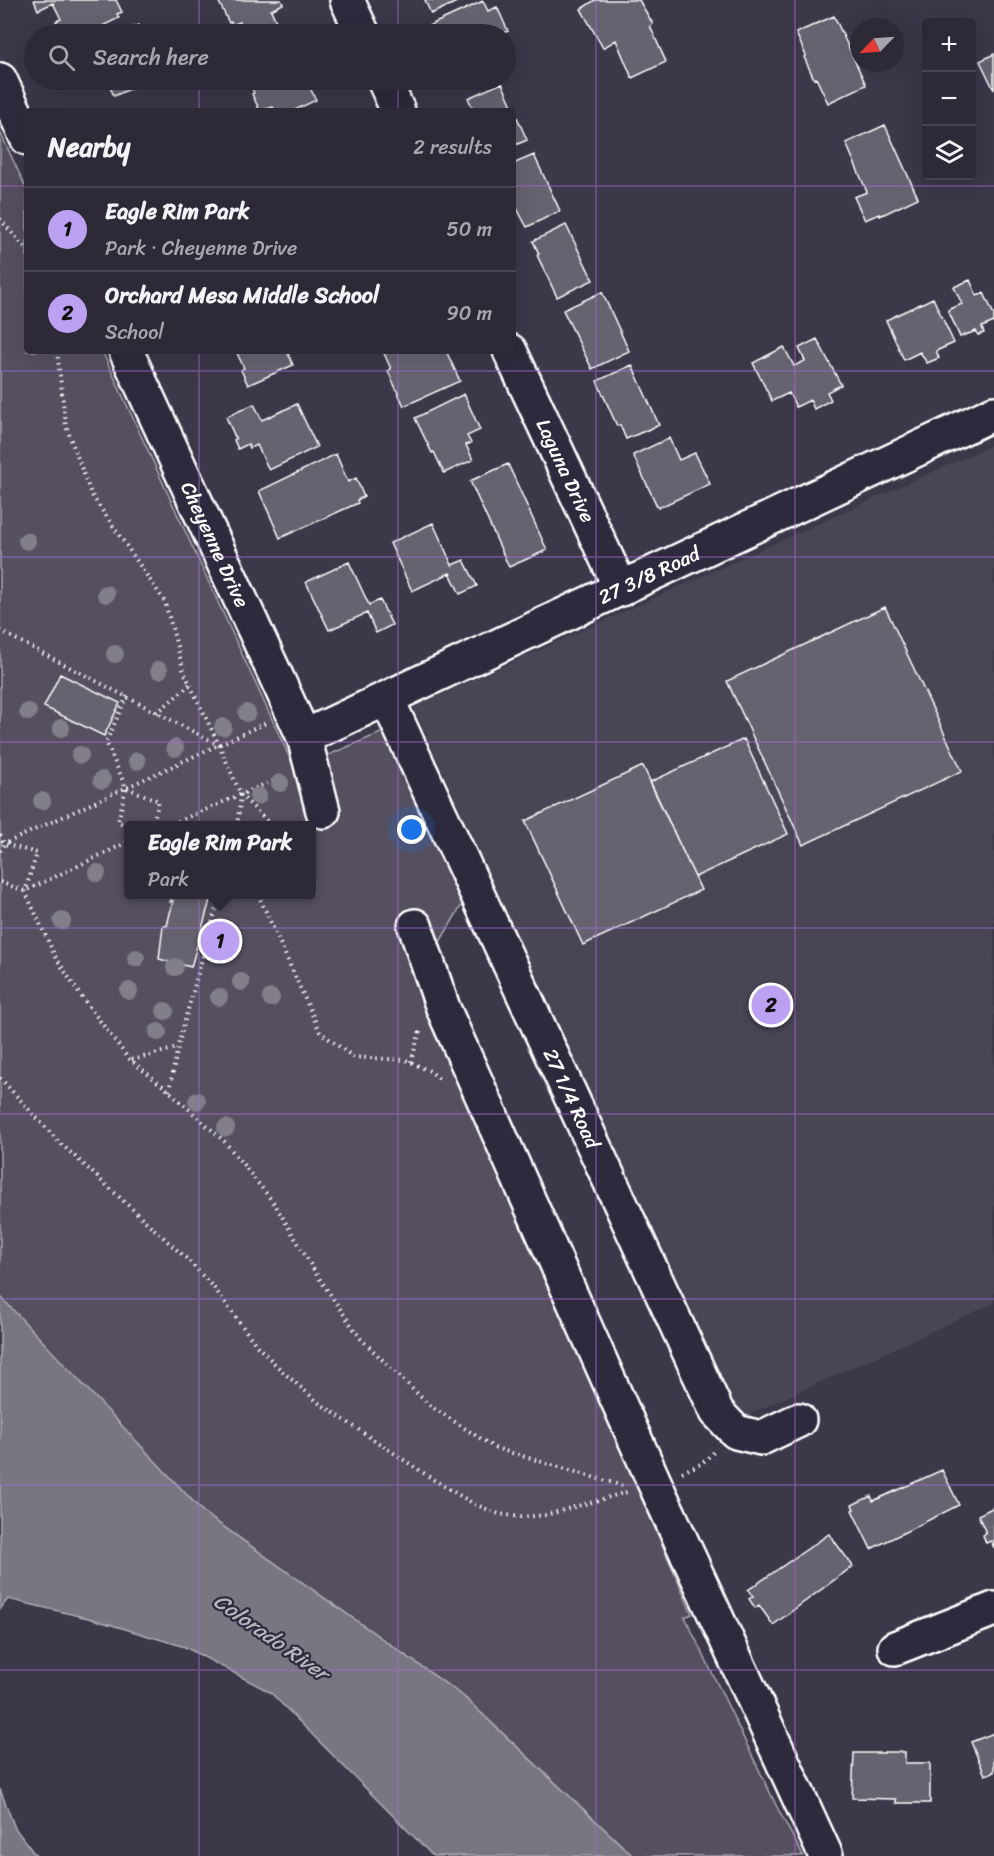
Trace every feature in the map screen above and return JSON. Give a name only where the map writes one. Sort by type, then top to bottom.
[{"type":"street","points":[[347,0],[358,24]]},
{"type":"street","points":[[0,80],[24,132]]},
{"type":"street","points":[[389,90],[397,108]]},
{"type":"street","name":"Cheyenne Drive","points":[[127,354],[304,737],[323,811]]},
{"type":"street","name":"Laguna Drive","points":[[511,354],[621,589]]},
{"type":"street","name":"27 3/8 Road","points":[[304,737],[994,413]]},
{"type":"street","name":"27 1/4 Road","points":[[387,699],[717,1412],[736,1432],[761,1438],[798,1420]]},
{"type":"street","points":[[415,926],[443,1008],[646,1462],[826,1856]]},
{"type":"street","points":[[895,1648],[994,1609]]},
{"type":"path","points":[[0,219],[24,247]]},
{"type":"path","points":[[57,354],[66,426],[91,494],[165,602],[184,672],[241,795],[268,821]]},
{"type":"path","points":[[0,631],[219,745]]},
{"type":"path","points":[[157,713],[190,684]]},
{"type":"path","points":[[124,824],[118,822],[126,788],[106,742],[127,696]]},
{"type":"path","points":[[0,851],[4,844],[267,723]]},
{"type":"path","points":[[176,821],[290,773]]},
{"type":"path","points":[[126,788],[159,801],[153,821]]},
{"type":"path","points":[[238,821],[241,795]]},
{"type":"path","points":[[0,835],[4,844]]},
{"type":"path","points":[[0,1078],[58,1141],[186,1259],[208,1282],[257,1346],[283,1372],[319,1403],[434,1480],[474,1504],[499,1515],[522,1517],[546,1515],[635,1489],[495,1448],[429,1405],[360,1338],[317,1275],[274,1203],[225,1142],[132,1060],[78,992],[55,956],[25,891],[37,853],[4,844]]},
{"type":"path","points":[[0,882],[25,891],[124,844]]},
{"type":"path","points":[[169,1091],[178,1048],[218,899]]},
{"type":"path","points":[[260,899],[320,1032],[353,1057],[411,1062]]},
{"type":"path","points":[[132,1060],[178,1048]]},
{"type":"path","points":[[681,1473],[701,1464]]},
{"type":"shaded area","points":[[0,132],[24,184],[24,354],[103,354],[295,769],[383,732],[463,903],[418,979],[692,1614],[685,1617],[803,1856],[633,1856],[463,1696],[204,1513],[0,1298]]},
{"type":"shaded area","points":[[994,444],[994,1303],[737,1420],[413,707]]},
{"type":"water","name":"Colorado River","points":[[0,1296],[204,1513],[463,1696],[633,1856],[433,1856],[270,1692],[185,1647],[92,1619],[8,1599],[0,1609]]},
{"type":"water","points":[[0,1789],[15,1828],[36,1856],[0,1856]]},
{"type":"building","points":[[34,0],[116,0],[122,12],[117,14],[119,18],[107,24],[58,24],[56,21],[61,19],[53,3],[38,10]]},
{"type":"building","points":[[218,0],[281,0],[283,4],[271,10],[277,24],[229,23]]},
{"type":"building","points":[[425,0],[461,0],[431,14]]},
{"type":"building","points":[[595,0],[639,0],[653,24],[650,26],[666,62],[632,78],[616,40],[603,48],[581,9]]},
{"type":"building","points":[[483,1],[488,11],[497,7],[505,24],[433,24]]},
{"type":"building","points":[[834,16],[850,50],[850,72],[860,72],[866,85],[828,103],[816,78],[814,79],[796,33]]},
{"type":"building","points":[[994,54],[994,90],[980,61]]},
{"type":"building","points":[[111,90],[128,90],[114,96]]},
{"type":"building","points":[[253,90],[311,90],[316,100],[299,108],[259,108],[252,94],[254,93]]},
{"type":"building","points":[[486,90],[505,90],[513,108],[473,108],[468,98]]},
{"type":"building","points":[[516,115],[527,140],[516,145]]},
{"type":"building","points":[[885,125],[918,198],[880,216],[879,214],[865,220],[854,197],[867,192],[846,143]]},
{"type":"building","points":[[534,155],[560,211],[527,227],[516,207],[516,163]]},
{"type":"building","points":[[566,225],[593,280],[557,297],[537,255],[539,254],[533,241]]},
{"type":"building","points":[[970,280],[977,296],[984,293],[994,315],[994,322],[982,327],[984,333],[978,335],[976,331],[960,337],[948,310],[962,304],[954,287]]},
{"type":"building","points":[[602,292],[629,351],[592,369],[563,310]]},
{"type":"building","points":[[933,298],[954,343],[936,351],[939,358],[927,363],[920,352],[904,360],[886,320]]},
{"type":"building","points":[[817,339],[841,385],[827,392],[831,400],[814,409],[810,400],[796,407],[789,393],[772,401],[753,363],[784,347],[794,366],[805,361],[799,348]]},
{"type":"building","points":[[237,354],[288,354],[293,365],[248,385],[241,370],[244,368]]},
{"type":"building","points":[[384,354],[447,354],[460,381],[404,406],[388,371],[391,369]]},
{"type":"building","points":[[632,365],[659,425],[626,439],[620,425],[617,426],[597,381]]},
{"type":"building","points":[[464,394],[480,430],[467,436],[471,443],[466,445],[473,460],[444,473],[415,418]]},
{"type":"building","points":[[254,404],[262,420],[297,404],[317,447],[269,470],[257,445],[250,448],[248,444],[238,449],[226,417]]},
{"type":"building","points":[[669,438],[679,460],[695,453],[710,484],[658,508],[633,455]]},
{"type":"building","points":[[336,454],[348,482],[356,478],[364,497],[357,500],[358,503],[280,538],[259,491]]},
{"type":"building","points":[[508,464],[547,550],[509,567],[470,481]]},
{"type":"building","points":[[433,523],[452,565],[464,560],[477,586],[460,594],[450,573],[412,591],[390,543]]},
{"type":"building","points":[[349,562],[369,605],[380,600],[392,625],[376,633],[367,613],[329,630],[306,582]]},
{"type":"building","points":[[885,607],[962,771],[803,845],[727,681]]},
{"type":"building","points":[[60,674],[120,703],[104,736],[44,707]]},
{"type":"building","points":[[744,739],[788,834],[695,877],[650,782]]},
{"type":"building","points":[[643,766],[701,890],[583,945],[525,821]]},
{"type":"building","points":[[171,899],[210,900],[191,967],[159,959],[163,926],[167,926],[173,901],[170,902]]},
{"type":"building","points":[[942,1470],[959,1505],[871,1549],[852,1510],[854,1509],[852,1505],[871,1496],[873,1501]]},
{"type":"building","points":[[994,1507],[994,1548],[991,1541],[986,1543],[983,1535],[986,1533],[978,1515]]},
{"type":"building","points":[[829,1534],[853,1566],[773,1625],[759,1605],[755,1608],[749,1599],[753,1596],[748,1590]]},
{"type":"building","points":[[994,1733],[994,1772],[985,1775],[971,1742]]},
{"type":"building","points":[[905,1752],[905,1763],[930,1763],[930,1803],[896,1803],[896,1799],[852,1798],[854,1753]]},
{"type":"place","name":"Eagle Rim Park","points":[[220,941]]},
{"type":"place","name":"Orchard Mesa Middle School","points":[[771,1005]]}]
